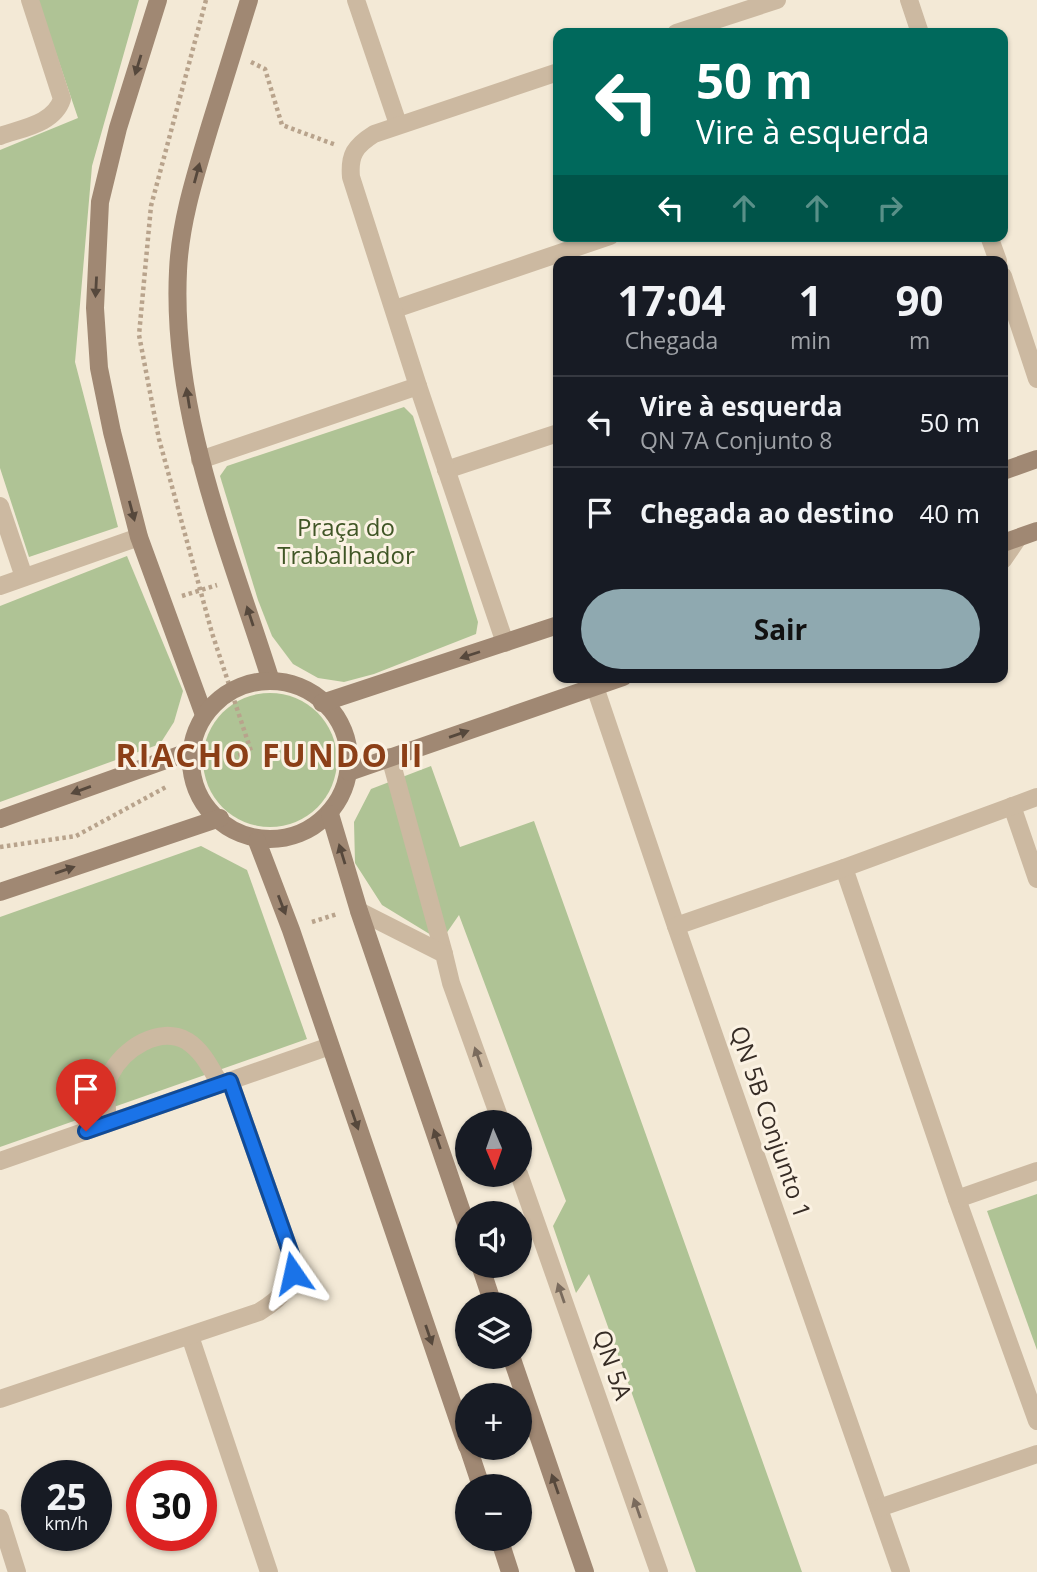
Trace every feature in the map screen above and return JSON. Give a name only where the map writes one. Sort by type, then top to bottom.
[{"type":"main road","points":[[158,0],[118,128],[100,202],[94,308],[99,368],[139,537],[204,715]]},
{"type":"main road","points":[[249,0],[197,168],[184,223],[178,270],[179,334],[187,398],[200,460],[271,681]]},
{"type":"main road","points":[[1008,469],[1037,459]]},
{"type":"main road","points":[[1010,541],[1037,531]]},
{"type":"main road","points":[[322,703],[553,627]]},
{"type":"main road","points":[[271,681],[291,685],[322,703],[341,727],[350,762],[341,796],[330,814],[318,825],[277,841],[257,841],[220,818],[198,790],[192,773],[191,751],[204,715],[217,699],[239,686],[271,681]]},
{"type":"main road","points":[[349,772],[606,683]]},
{"type":"main road","points":[[0,819],[191,751]]},
{"type":"main road","points":[[330,814],[358,909],[458,1201]]},
{"type":"main road","points":[[0,892],[220,818]]},
{"type":"main road","points":[[257,841],[291,930],[455,1412]]},
{"type":"main road","points":[[516,1369],[585,1572]]},
{"type":"main road","points":[[503,1551],[510,1572]]},
{"type":"street","points":[[0,136],[46,121],[62,99],[30,0]]},
{"type":"street","points":[[356,0],[398,124]]},
{"type":"street","points":[[691,28],[777,0]]},
{"type":"street","points":[[909,0],[918,28]]},
{"type":"street","points":[[505,643],[418,386],[352,177],[350,163],[353,151],[374,134],[553,74]]},
{"type":"street","points":[[395,309],[592,242]]},
{"type":"street","points":[[1008,294],[1037,379]]},
{"type":"street","points":[[200,460],[418,386]]},
{"type":"street","points":[[446,470],[553,435]]},
{"type":"street","points":[[0,506],[24,577]]},
{"type":"street","points":[[0,586],[139,537]]},
{"type":"street","name":"QN 5B Conjunto 1","points":[[595,687],[901,1572]]},
{"type":"street","points":[[390,757],[452,983],[496,1110]]},
{"type":"street","points":[[676,926],[1037,797]]},
{"type":"street","points":[[1012,806],[1037,879]]},
{"type":"street","points":[[844,868],[957,1199],[1037,1421]]},
{"type":"street","points":[[358,909],[444,954]]},
{"type":"street","points":[[0,1399],[259,1312],[277,1300],[293,1273],[291,1254],[225,1082],[201,1052],[186,1041],[170,1036],[150,1039],[124,1055],[109,1076],[106,1103],[108,1123]]},
{"type":"street","points":[[0,1161],[330,1046]]},
{"type":"street","points":[[957,1199],[1037,1171]]},
{"type":"street","name":"QN 5A","points":[[524,1187],[659,1572]]},
{"type":"street","points":[[190,1336],[269,1572]]},
{"type":"street","points":[[879,1508],[1037,1454]]},
{"type":"street","points":[[0,1518],[18,1572]]},
{"type":"path","points":[[233,53],[265,69],[282,125],[353,151]]},
{"type":"path","points":[[291,930],[358,909]]},
{"type":"green space","points":[[38,0],[139,0],[92,166],[75,362],[118,527],[29,557],[0,468],[0,150],[78,118]]},
{"type":"green space","name":"Praça do Trabalhador","points":[[404,407],[413,416],[478,622],[476,634],[374,674],[344,682],[318,678],[293,664],[272,636],[258,600],[220,476],[227,466]]},
{"type":"green space","points":[[127,556],[183,691],[174,722],[160,744],[0,802],[0,606]]},
{"type":"green space","points":[[270,693],[296,698],[317,713],[332,734],[337,760],[332,786],[317,807],[296,822],[270,827],[244,822],[223,807],[208,786],[203,760],[208,734],[223,713],[244,698]]},
{"type":"green space","points":[[431,766],[460,847],[534,821],[802,1572],[696,1572],[589,1274],[576,1293],[553,1226],[566,1201],[459,915],[441,941],[382,905],[355,863],[354,822],[371,789]]},
{"type":"green space","points":[[201,846],[247,870],[307,1039],[0,1147],[0,917]]},
{"type":"green space","points":[[1037,1194],[1037,1350],[987,1211]]},
{"type":"district","name":"RIACHO FUNDO II","points":[[270,756]]},
{"type":"route","points":[[86,1131],[230,1081],[291,1254],[293,1273]]}]
